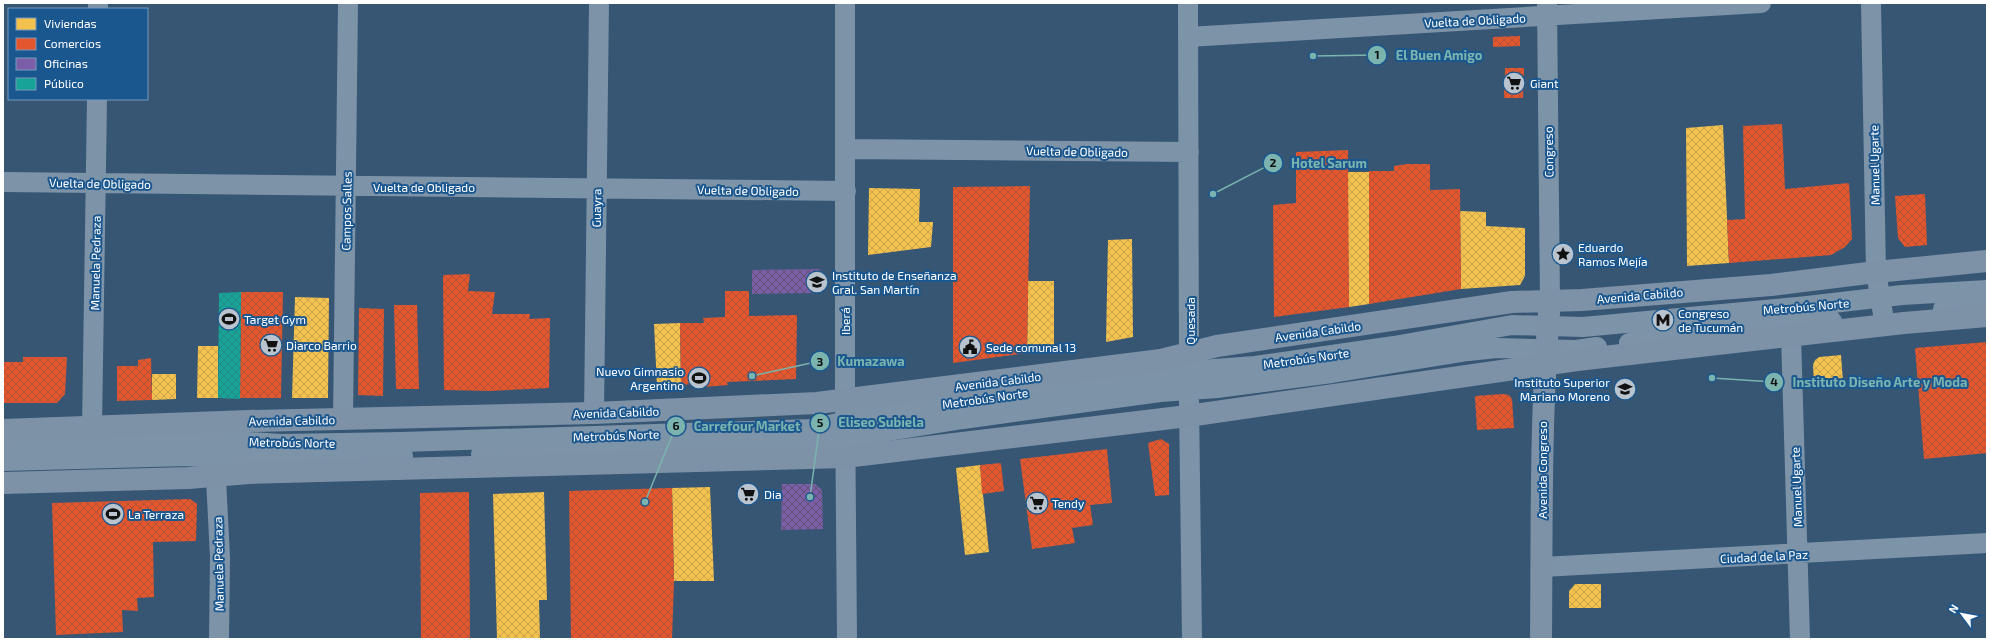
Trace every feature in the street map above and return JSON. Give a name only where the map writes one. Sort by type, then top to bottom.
[{"type":"main road","name":"Avenida Cabildo","points":[[3,430],[92,428],[198,422],[594,413],[845,429],[1161,360],[1189,371],[1217,346],[1504,304],[1582,300],[1771,285],[1876,272],[1987,262]]},
{"type":"main road","name":"Avenida Congreso","points":[[1541,639],[1542,439],[1545,357],[1550,301]]},
{"type":"main road","name":"Avenida Cabildo","points":[[3,483],[215,458],[249,473],[845,429],[1188,416],[1545,357],[1791,335],[1883,313],[1987,316]]},
{"type":"street","name":"Campos Salles","points":[[343,418],[347,187],[348,3]]},
{"type":"street","name":"Guayra","points":[[594,413],[599,3]]},
{"type":"street","name":"Iberá","points":[[845,3],[845,429],[847,639]]},
{"type":"street","name":"Quesada","points":[[1188,3],[1188,416],[1192,639]]},
{"type":"street","name":"Vuelta de Obligado","points":[[1188,37],[1547,10],[1761,3]]},
{"type":"street","name":"Manuel Ugarte","points":[[1871,3],[1876,272],[1883,313]]},
{"type":"street","name":"Congreso","points":[[1547,10],[1550,301]]},
{"type":"street","name":"Manuela Pedraza","points":[[92,428],[97,100]]},
{"type":"street","name":"Vuelta de Obligado","points":[[846,148],[1189,152]]},
{"type":"street","name":"Vuelta de Obligado","points":[[3,182],[96,182],[347,187],[846,191]]},
{"type":"street","name":"Metrobús Norte","points":[[1189,371],[1217,388],[1332,373],[1468,351],[1497,348],[1545,357],[1576,350],[1883,313],[1902,295],[1987,290]]},
{"type":"street","name":"Metrobús Norte","points":[[3,461],[179,456],[215,458],[281,444],[402,442],[845,429],[963,419],[1189,371],[1255,366],[1394,346],[1512,325],[1583,327],[1614,324],[1883,313],[1987,305]]},
{"type":"street","name":"Manuel Ugarte","points":[[1791,335],[1799,554],[1800,639]]},
{"type":"street","points":[[198,422],[215,458]]},
{"type":"street","name":"Metrobús Norte","points":[[3,444],[183,438],[215,458]]},
{"type":"street","name":"Manuela Pedraza","points":[[215,458],[220,557],[219,639]]},
{"type":"street","name":"Ciudad de la Paz","points":[[1542,567],[1987,543]]},
{"type":"building: Viviendas","points":[[1723,125],[1729,263],[1687,266],[1686,128]]},
{"type":"building: Viviendas","points":[[1347,172],[1369,172],[1369,304],[1349,307]]},
{"type":"building: Viviendas","points":[[869,188],[920,189],[919,222],[933,222],[931,247],[868,255]]},
{"type":"building: Viviendas","points":[[1460,211],[1486,212],[1486,226],[1525,228],[1525,276],[1520,285],[1461,289]]},
{"type":"building: Viviendas","points":[[1132,239],[1133,337],[1106,342],[1108,240]]},
{"type":"building: Viviendas","points":[[1028,281],[1054,281],[1054,350],[1027,353]]},
{"type":"building: Viviendas","points":[[295,297],[329,298],[328,398],[292,398]]},
{"type":"building: Viviendas","points":[[680,323],[681,385],[657,386],[654,324]]},
{"type":"building: Viviendas","points":[[198,346],[218,346],[218,398],[197,398]]},
{"type":"building: Viviendas","points":[[1841,355],[1843,381],[1814,384],[1813,365],[1815,360],[1819,357]]},
{"type":"building: Viviendas","points":[[152,374],[176,374],[176,399],[152,400]]},
{"type":"building: Viviendas","points":[[980,465],[989,552],[965,555],[956,468]]},
{"type":"building: Viviendas","points":[[710,487],[714,581],[674,581],[672,488]]},
{"type":"building: Viviendas","points":[[544,492],[547,600],[539,600],[540,639],[497,639],[493,494]]},
{"type":"building: Viviendas","points":[[1575,584],[1601,584],[1601,608],[1569,608],[1569,591]]},
{"type":"building: Comercios","points":[[1520,36],[1520,46],[1493,47],[1493,37]]},
{"type":"building: Comercios","name":"Giant","points":[[1505,68],[1524,68],[1523,98],[1504,98]]},
{"type":"building: Comercios","points":[[1782,124],[1785,189],[1849,183],[1852,239],[1845,247],[1831,255],[1729,263],[1727,220],[1745,219],[1743,126]]},
{"type":"building: Comercios","points":[[1348,150],[1349,307],[1274,317],[1273,205],[1296,203],[1296,152]]},
{"type":"building: Comercios","points":[[1407,164],[1430,164],[1430,190],[1460,189],[1461,289],[1369,304],[1369,171],[1394,171],[1394,166]]},
{"type":"building: Comercios","points":[[1030,186],[1027,353],[953,363],[953,187]]},
{"type":"building: Comercios","points":[[1925,194],[1927,245],[1905,247],[1898,238],[1895,196]]},
{"type":"building: Comercios","points":[[470,274],[468,291],[495,292],[492,314],[530,314],[529,319],[550,318],[549,388],[490,391],[444,390],[443,275]]},
{"type":"building: Comercios","points":[[725,291],[749,291],[749,316],[797,315],[796,379],[727,382],[728,385],[705,387],[706,383],[681,385],[680,323],[704,323],[703,318],[725,317]]},
{"type":"building: Comercios","points":[[241,292],[283,292],[281,398],[240,398]]},
{"type":"building: Comercios","points":[[394,305],[417,305],[419,389],[396,389]]},
{"type":"building: Comercios","points":[[359,308],[384,309],[383,396],[358,395]]},
{"type":"building: Comercios","points":[[1987,342],[1987,453],[1924,459],[1915,348]]},
{"type":"building: Comercios","points":[[23,357],[67,357],[65,394],[57,403],[3,403],[3,362],[23,362]]},
{"type":"building: Comercios","points":[[151,358],[152,400],[117,401],[117,366],[138,366],[138,360]]},
{"type":"building: Comercios","points":[[1509,395],[1512,399],[1514,428],[1477,430],[1475,396]]},
{"type":"building: Comercios","points":[[1161,439],[1169,444],[1169,495],[1155,496],[1148,443]]},
{"type":"building: Comercios","points":[[1107,449],[1112,503],[1090,505],[1093,525],[1072,528],[1075,543],[1032,549],[1020,459]]},
{"type":"building: Comercios","points":[[1001,463],[1004,491],[982,494],[980,465]]},
{"type":"building: Comercios","points":[[672,488],[674,581],[672,639],[571,639],[569,491]]},
{"type":"building: Comercios","points":[[469,492],[470,639],[421,639],[420,493]]},
{"type":"building: Comercios","points":[[190,499],[197,504],[196,541],[153,542],[154,597],[137,598],[138,611],[122,610],[123,632],[56,635],[52,503]]},
{"type":"building: Oficinas","points":[[820,269],[820,293],[752,294],[752,270]]},
{"type":"building: Oficinas","points":[[782,484],[815,484],[822,490],[823,529],[781,530]]},
{"type":"building: Público","name":"Target Gym","points":[[241,292],[240,399],[218,398],[219,293]]},
{"type":"place","name":"El Buen Amigo","points":[[1313,56]]},
{"type":"place","name":"Giant","points":[[1514,83]]},
{"type":"place","name":"Hotel Sarum","points":[[1213,194]]},
{"type":"place","name":"Eduardo Ramos Mejía","points":[[1563,254]]},
{"type":"place","name":"Instituto de Enseñanza Gral. San Martín","points":[[817,282]]},
{"type":"place","name":"Target Gym","points":[[229,319]]},
{"type":"place","name":"Congreso de Tucumán","points":[[1663,320]]},
{"type":"place","name":"Diarco Barrio","points":[[271,345]]},
{"type":"place","name":"Sede comunal 13","points":[[970,347]]},
{"type":"place","name":"Kumazawa","points":[[752,376]]},
{"type":"place","name":"Nuevo Gimnasio Argentino","points":[[699,378]]},
{"type":"place","name":"Instituto Diseño Arte y Moda","points":[[1712,378]]},
{"type":"place","name":"Instituto Superior Mariano Moreno","points":[[1625,389]]},
{"type":"place","name":"Dia","points":[[748,494]]},
{"type":"place","name":"Eliseo Subiela","points":[[810,497]]},
{"type":"place","name":"Carrefour Market","points":[[645,502]]},
{"type":"place","name":"Tendy","points":[[1037,503]]},
{"type":"place","name":"La Terraza","points":[[113,514]]}]
